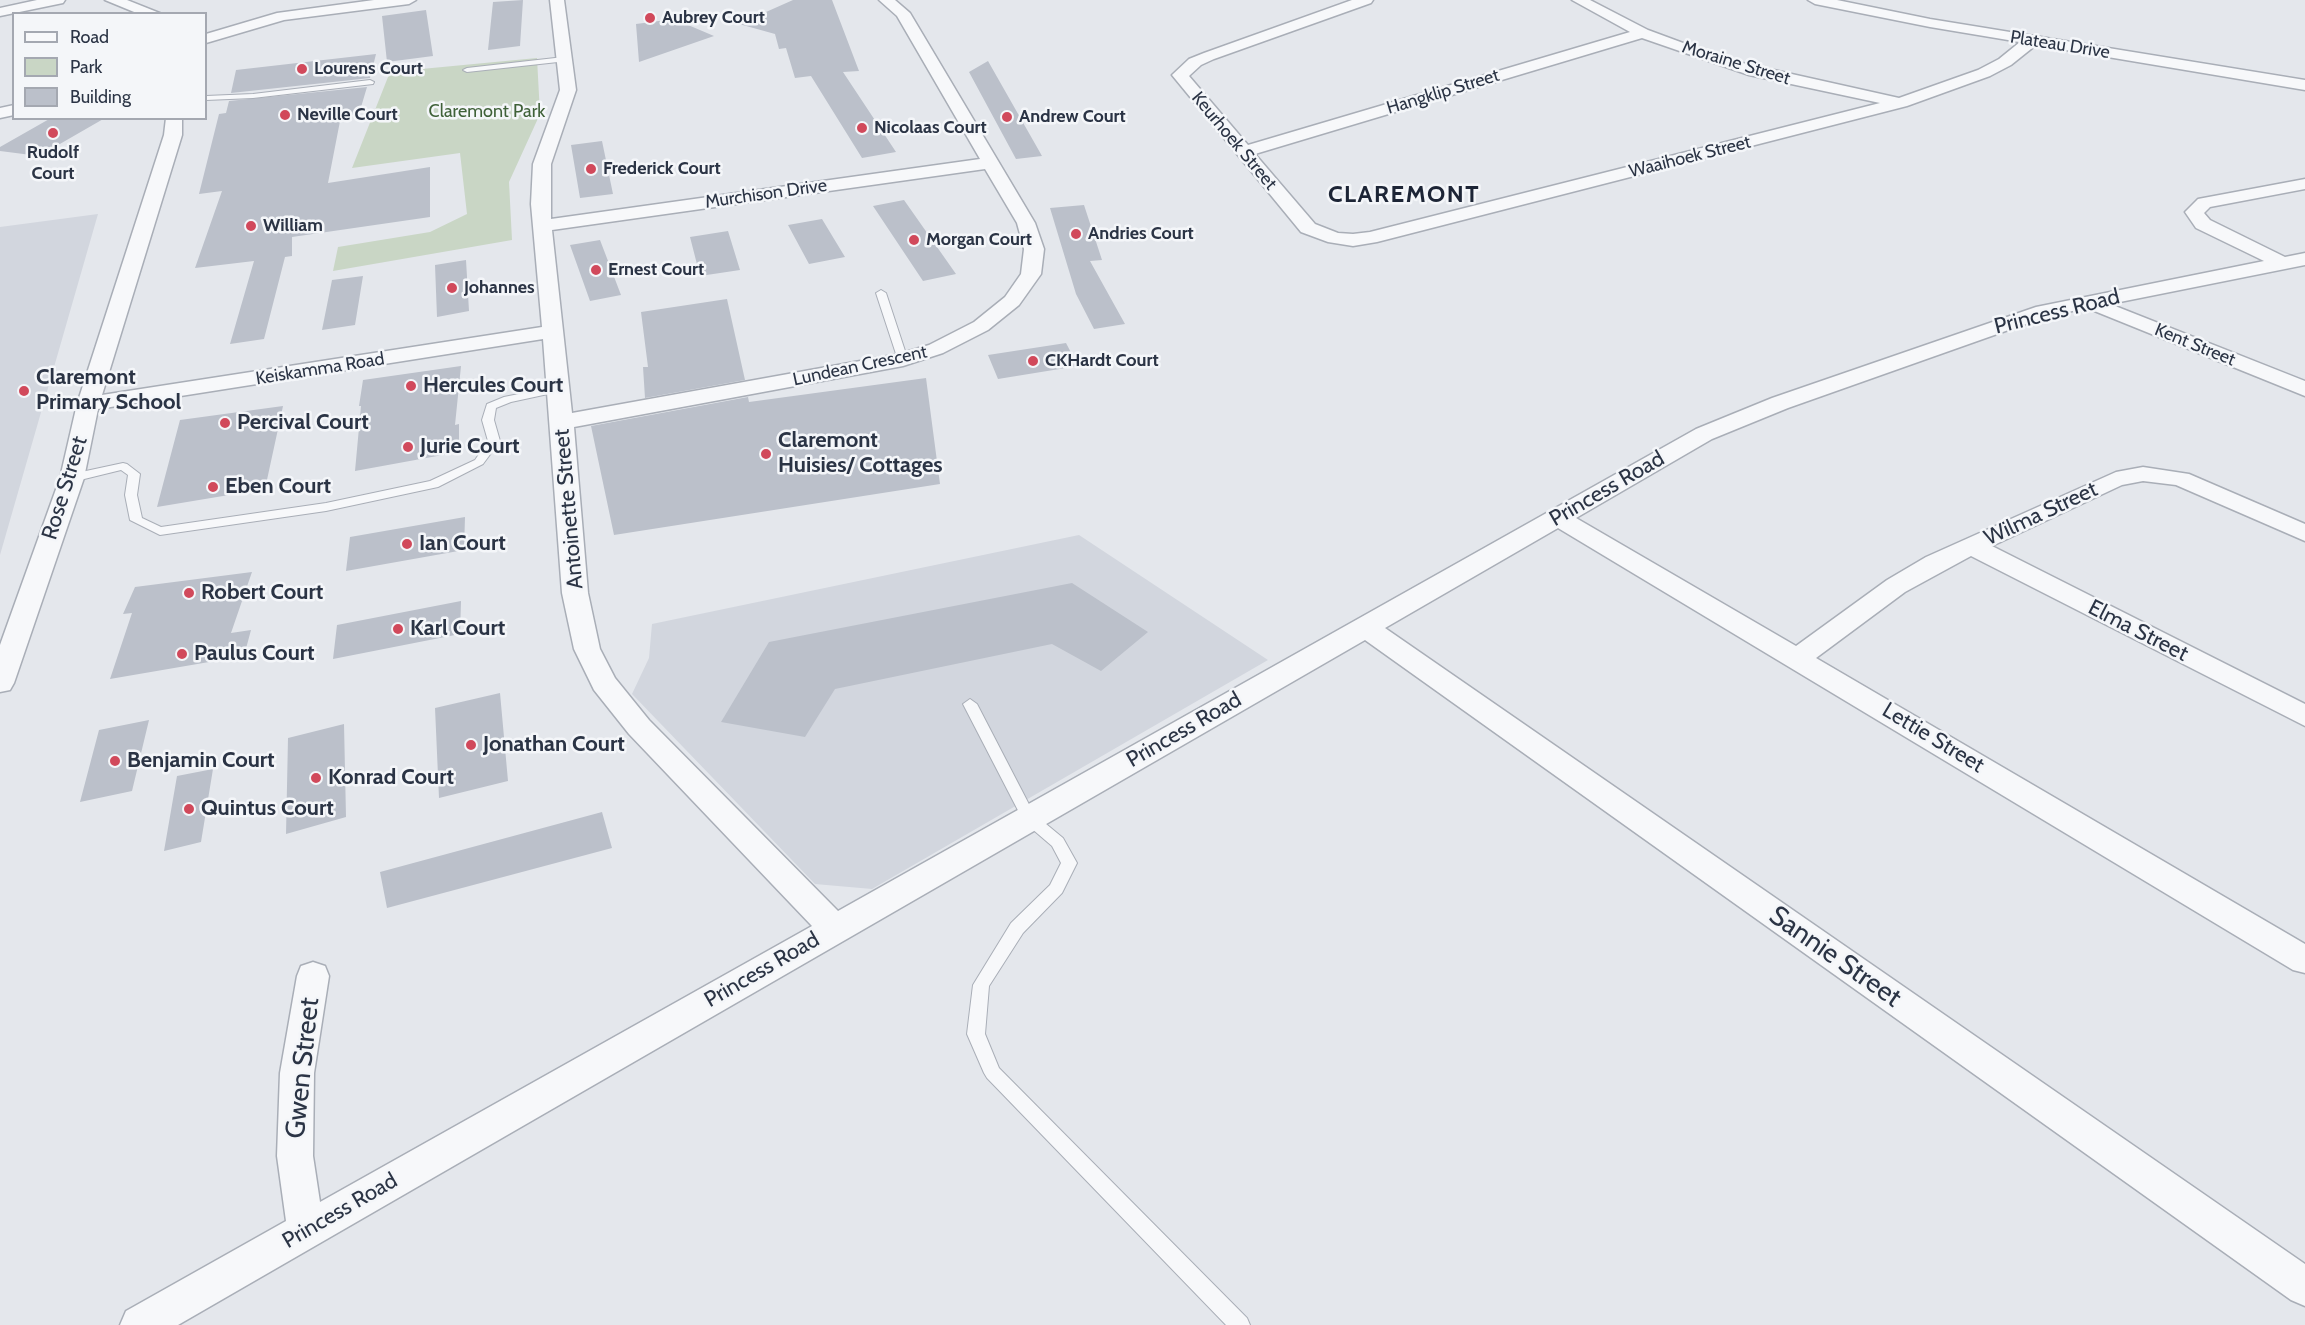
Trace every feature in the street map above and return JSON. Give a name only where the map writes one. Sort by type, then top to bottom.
[{"type":"street","points":[[0,12],[58,0]]},
{"type":"street","points":[[112,0],[150,12]]},
{"type":"street","points":[[210,34],[282,15],[409,0]]},
{"type":"street","name":"Antoinette Street","points":[[556,0],[568,90],[542,164],[539,180],[579,621],[587,649],[604,683],[667,758],[835,929]]},
{"type":"street","name":"Lundean Crescent","points":[[562,422],[903,360],[936,350],[981,326],[1012,301],[1031,274],[1034,249],[1026,223],[903,13],[886,0]]},
{"type":"street","name":"Keurhoek Street","points":[[1335,238],[1308,228],[1181,79],[1183,72],[1209,56],[1366,0]]},
{"type":"street","name":"Moraine Street","points":[[1579,0],[1644,33],[1755,72],[1901,103]]},
{"type":"street","name":"Plateau Drive","points":[[1815,0],[2033,40],[2305,85]]},
{"type":"street","name":"Hangklip Street","points":[[1243,152],[1644,33]]},
{"type":"street","name":"Waaihoek Street","points":[[1335,238],[1353,240],[1370,238],[1901,103],[1984,73],[2005,62],[2033,40]]},
{"type":"street","name":"Rose Street","points":[[0,683],[72,478],[88,404],[173,135],[174,120]]},
{"type":"street","name":"Murchison Drive","points":[[543,226],[989,163]]},
{"type":"street","name":"Princess Road","points":[[2294,261],[2203,224],[2194,212],[2204,203],[2305,184]]},
{"type":"street","name":"Princess Road","points":[[140,1325],[1704,434],[1780,403],[1981,331],[2086,301],[2294,261]]},
{"type":"street","name":"Kent Street","points":[[2086,301],[2305,388]]},
{"type":"street","name":"Keiskamma Road","points":[[88,404],[551,332]]},
{"type":"street","name":"Wilma Street","points":[[1798,658],[1896,586],[1935,563],[2116,479],[2143,474],[2181,479],[2210,489],[2305,533]]},
{"type":"street","name":"Lettie Street","points":[[1559,518],[2305,960]]},
{"type":"street","name":"Elma Street","points":[[1972,546],[2305,716]]},
{"type":"street","name":"Sannie Street","points":[[1365,627],[2305,1287]]},
{"type":"street","name":"Gwen Street","points":[[306,1231],[295,1144],[297,1073],[313,976]]},
{"type":"lane","points":[[467,70],[564,59]]},
{"type":"lane","points":[[207,98],[253,96],[370,82]]},
{"type":"lane","points":[[881,293],[903,360]]},
{"type":"lane","points":[[72,478],[123,466],[134,474],[131,495],[136,520],[160,531],[326,507],[434,484],[479,462],[494,441],[488,420],[492,406],[508,399],[558,389]]},
{"type":"lane","points":[[970,704],[1029,818],[1058,842],[1069,863],[1056,889],[1017,928],[981,985],[976,1034],[993,1073],[1240,1325]]},
{"type":"shaded area","name":"Claremont Primary School","points":[[98,214],[0,555],[0,227]]},
{"type":"shaded area","points":[[1079,535],[1268,660],[872,889],[815,884],[632,694],[649,658],[652,624]]},
{"type":"green space","name":"Claremont Park","points":[[537,58],[540,114],[509,182],[512,240],[333,271],[338,247],[430,232],[467,214],[460,153],[352,168],[390,72]]},
{"type":"building","points":[[523,0],[520,46],[488,50],[493,2]]},
{"type":"building","points":[[793,0],[832,0],[859,71],[843,72],[896,152],[862,158],[811,76],[795,78],[786,48],[779,49],[775,34],[739,24]]},
{"type":"building","points":[[426,10],[433,56],[387,62],[382,16]]},
{"type":"building","points":[[674,19],[714,36],[639,62],[636,24]]},
{"type":"building","points":[[376,54],[370,78],[231,93],[236,70]]},
{"type":"building","name":"Andrew Court","points":[[988,61],[1042,156],[1016,159],[969,72]]},
{"type":"building","points":[[367,87],[359,114],[341,116],[328,183],[430,167],[430,217],[292,237],[292,256],[285,257],[264,339],[230,344],[254,261],[195,268],[222,191],[199,194],[219,114],[226,113],[229,101]]},
{"type":"building","name":"Rudolf Court","points":[[47,120],[102,120],[39,156],[0,151],[0,147]]},
{"type":"building","name":"Frederick Court","points":[[602,141],[613,194],[580,198],[571,145]]},
{"type":"building","name":"Morgan Court","points":[[904,200],[956,274],[923,281],[873,206]]},
{"type":"building","points":[[1084,205],[1102,260],[1090,261],[1125,324],[1094,329],[1076,294],[1050,208]]},
{"type":"building","points":[[822,219],[845,257],[809,264],[788,225]]},
{"type":"building","points":[[728,231],[740,270],[700,276],[690,237]]},
{"type":"building","name":"Ernest Court","points":[[600,240],[621,295],[590,301],[570,245]]},
{"type":"building","name":"Johannes","points":[[466,260],[469,311],[437,317],[435,265]]},
{"type":"building","points":[[363,276],[355,325],[322,330],[332,280]]},
{"type":"building","points":[[727,299],[745,380],[645,398],[643,367],[648,367],[641,312]]},
{"type":"building","name":"CKHardt Court","points":[[1066,343],[1078,366],[998,379],[988,355]]},
{"type":"building","points":[[461,366],[455,425],[459,424],[459,452],[355,471],[363,380]]},
{"type":"building","name":"Claremont Huisies/ Cottages","points":[[926,378],[940,484],[614,535],[591,426],[748,397],[749,402]]},
{"type":"building","points":[[283,406],[265,489],[157,507],[180,420]]},
{"type":"building","name":"Ian Court","points":[[465,517],[464,550],[346,571],[350,537]]},
{"type":"building","points":[[252,572],[231,633],[251,630],[244,656],[110,679],[132,613],[123,614],[135,587]]},
{"type":"building","points":[[1072,583],[1148,632],[1101,671],[1052,644],[835,689],[805,737],[721,722],[769,642]]},
{"type":"building","name":"Karl Court","points":[[461,601],[460,634],[333,659],[337,625]]},
{"type":"building","name":"Jonathan Court","points":[[500,693],[508,781],[439,798],[435,708]]},
{"type":"building","name":"Benjamin Court","points":[[149,720],[132,791],[80,802],[99,730]]},
{"type":"building","name":"Konrad Court","points":[[344,724],[346,817],[286,834],[288,738]]},
{"type":"building","name":"Quintus Court","points":[[213,769],[201,842],[164,851],[177,776]]},
{"type":"building","points":[[602,812],[612,848],[387,908],[380,872]]},
{"type":"place","name":"Aubrey Court","points":[[650,18]]},
{"type":"place","name":"Lourens Court","points":[[302,69]]},
{"type":"place","name":"Neville Court","points":[[285,115]]},
{"type":"place","name":"Andrew Court","points":[[1007,117]]},
{"type":"place","name":"Nicolaas Court","points":[[862,128]]},
{"type":"place","name":"Rudolf Court","points":[[53,133]]},
{"type":"place","name":"Frederick Court","points":[[591,169]]},
{"type":"place","name":"William","points":[[251,226]]},
{"type":"place","name":"Andries Court","points":[[1076,234]]},
{"type":"place","name":"Morgan Court","points":[[914,240]]},
{"type":"place","name":"Ernest Court","points":[[596,270]]},
{"type":"place","name":"Johannes","points":[[452,288]]},
{"type":"place","name":"CKHardt Court","points":[[1033,361]]},
{"type":"place","name":"Hercules Court","points":[[411,386]]},
{"type":"place","name":"Claremont Primary School","points":[[24,391]]},
{"type":"place","name":"Percival Court","points":[[225,423]]},
{"type":"place","name":"Jurie Court","points":[[408,447]]},
{"type":"place","name":"Claremont Huisies/ Cottages","points":[[766,454]]},
{"type":"place","name":"Eben Court","points":[[213,487]]},
{"type":"place","name":"Ian Court","points":[[407,544]]},
{"type":"place","name":"Robert Court","points":[[189,593]]},
{"type":"place","name":"Karl Court","points":[[398,629]]},
{"type":"place","name":"Paulus Court","points":[[182,654]]},
{"type":"place","name":"Jonathan Court","points":[[471,745]]},
{"type":"place","name":"Benjamin Court","points":[[115,761]]},
{"type":"place","name":"Konrad Court","points":[[316,778]]},
{"type":"place","name":"Quintus Court","points":[[189,809]]},
{"type":"district","name":"CLAREMONT","points":[[1404,195]]}]
